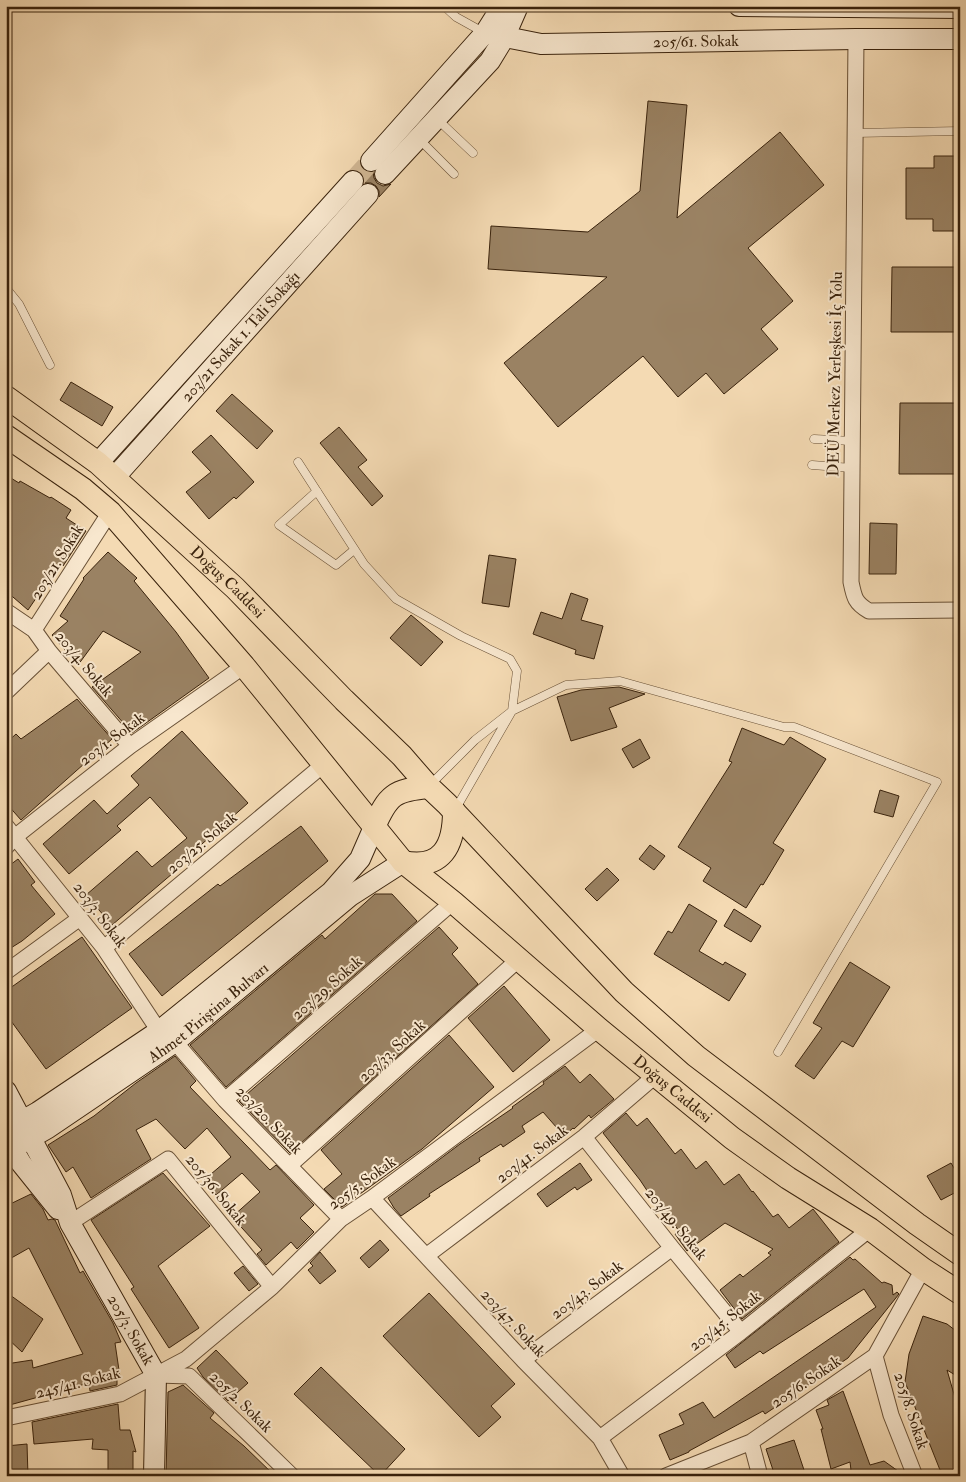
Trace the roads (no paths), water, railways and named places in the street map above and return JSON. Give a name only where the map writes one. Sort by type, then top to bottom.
[{"type":"main road","points":[[495,36],[502,6]]},
{"type":"main road","points":[[378,168],[495,36],[518,6]]},
{"type":"main road","points":[[739,6],[960,8]]},
{"type":"main road","name":"205/61. Sokak","points":[[495,36],[541,44],[960,39]]},
{"type":"main road","name":"203/21 Sokak 1. Tali Sokağı","points":[[98,463],[360,188],[114,478]]},
{"type":"main road","name":"Doğuş Caddesi","points":[[6,397],[98,463],[236,588],[344,700],[402,756],[429,787]]},
{"type":"main road","points":[[8,438],[82,488],[110,512],[244,666],[403,862],[427,863],[438,857],[446,849],[452,838],[454,811]]},
{"type":"main road","points":[[374,827],[386,802],[394,795],[405,790],[429,787],[454,811],[624,992],[696,1056],[917,1224],[960,1254]]},
{"type":"main road","name":"Ahmet Piriştina Bulvarı","points":[[167,1036],[331,892],[360,860],[374,827]]},
{"type":"main road","name":"Doğuş Caddesi","points":[[403,862],[453,902],[518,960],[655,1076],[732,1138],[788,1178],[870,1229],[923,1269],[960,1293]]},
{"type":"main road","name":"Ahmet Piriştina Bulvarı","points":[[15,1138],[167,1036],[350,896],[403,862]]},
{"type":"main road","name":"205/3. Sokak","points":[[6,1091],[21,1164],[70,1223],[156,1375],[154,1476]]},
{"type":"street","name":"DEÜ Merkez Yerleşkesi İç Yolu","points":[[856,39],[851,582],[855,599],[860,606],[869,611],[960,610]]},
{"type":"street","name":"203/21. Sokak","points":[[34,630],[110,512]]},
{"type":"street","name":"203/4. Sokak","points":[[6,611],[34,630],[49,651],[130,746]]},
{"type":"street","points":[[6,692],[49,651]]},
{"type":"street","name":"203/1. Sokak","points":[[10,836],[130,746],[244,666]]},
{"type":"street","name":"203/25. Sokak","points":[[104,948],[323,765]]},
{"type":"street","name":"203/3. Sokak","points":[[10,836],[104,948],[167,1036]]},
{"type":"street","name":"203/29. Sokak","points":[[225,1100],[453,902]]},
{"type":"street","points":[[6,972],[80,918]]},
{"type":"street","name":"203/33. Sokak","points":[[289,1166],[518,960]]},
{"type":"street","name":"205/5. Sokak","points":[[156,1375],[186,1359],[272,1287],[341,1219],[599,1029]]},
{"type":"street","name":"203/20. Sokak","points":[[167,1036],[225,1100],[341,1219]]},
{"type":"street","name":"203/41. Sokak","points":[[426,1256],[584,1137],[655,1076]]},
{"type":"street","name":"203/49. Sokak","points":[[584,1137],[741,1332]]},
{"type":"street","name":"205/36. Sokak","points":[[70,1223],[168,1159],[272,1287]]},
{"type":"street","name":"203/47. Sokak","points":[[372,1198],[523,1360],[600,1438],[622,1476]]},
{"type":"street","name":"203/45. Sokak","points":[[600,1438],[741,1332],[870,1229]]},
{"type":"street","name":"203/43. Sokak","points":[[523,1360],[672,1248]]},
{"type":"street","name":"205/6. Sokak","points":[[666,1476],[751,1442],[875,1356],[923,1269]]},
{"type":"street","name":"205/8. Sokak","points":[[875,1356],[891,1415],[914,1476]]},
{"type":"street","name":"245/41. Sokak","points":[[6,1418],[120,1394],[156,1375]]},
{"type":"street","name":"205/2. Sokak","points":[[156,1375],[189,1376],[292,1476]]},
{"type":"street","points":[[751,1442],[760,1476]]},
{"type":"lane","name":"205/61. Sokak","points":[[444,6],[456,17],[495,36]]},
{"type":"lane","points":[[429,111],[474,154]]},
{"type":"lane","points":[[410,131],[454,174]]},
{"type":"lane","points":[[855,132],[960,131]]},
{"type":"lane","points":[[6,288],[20,304],[50,364]]},
{"type":"lane","points":[[814,439],[852,441]]},
{"type":"lane","points":[[298,462],[354,550],[396,600],[461,636],[510,658],[517,671],[512,711],[454,811]]},
{"type":"lane","points":[[812,465],[852,468]]},
{"type":"lane","points":[[317,492],[279,525],[336,565],[354,550]]},
{"type":"lane","points":[[429,787],[475,740],[512,711],[566,685],[620,681],[784,727],[794,727],[936,782],[778,1052]]},
{"type":"tunnel","points":[[353,181],[371,161]]}]
